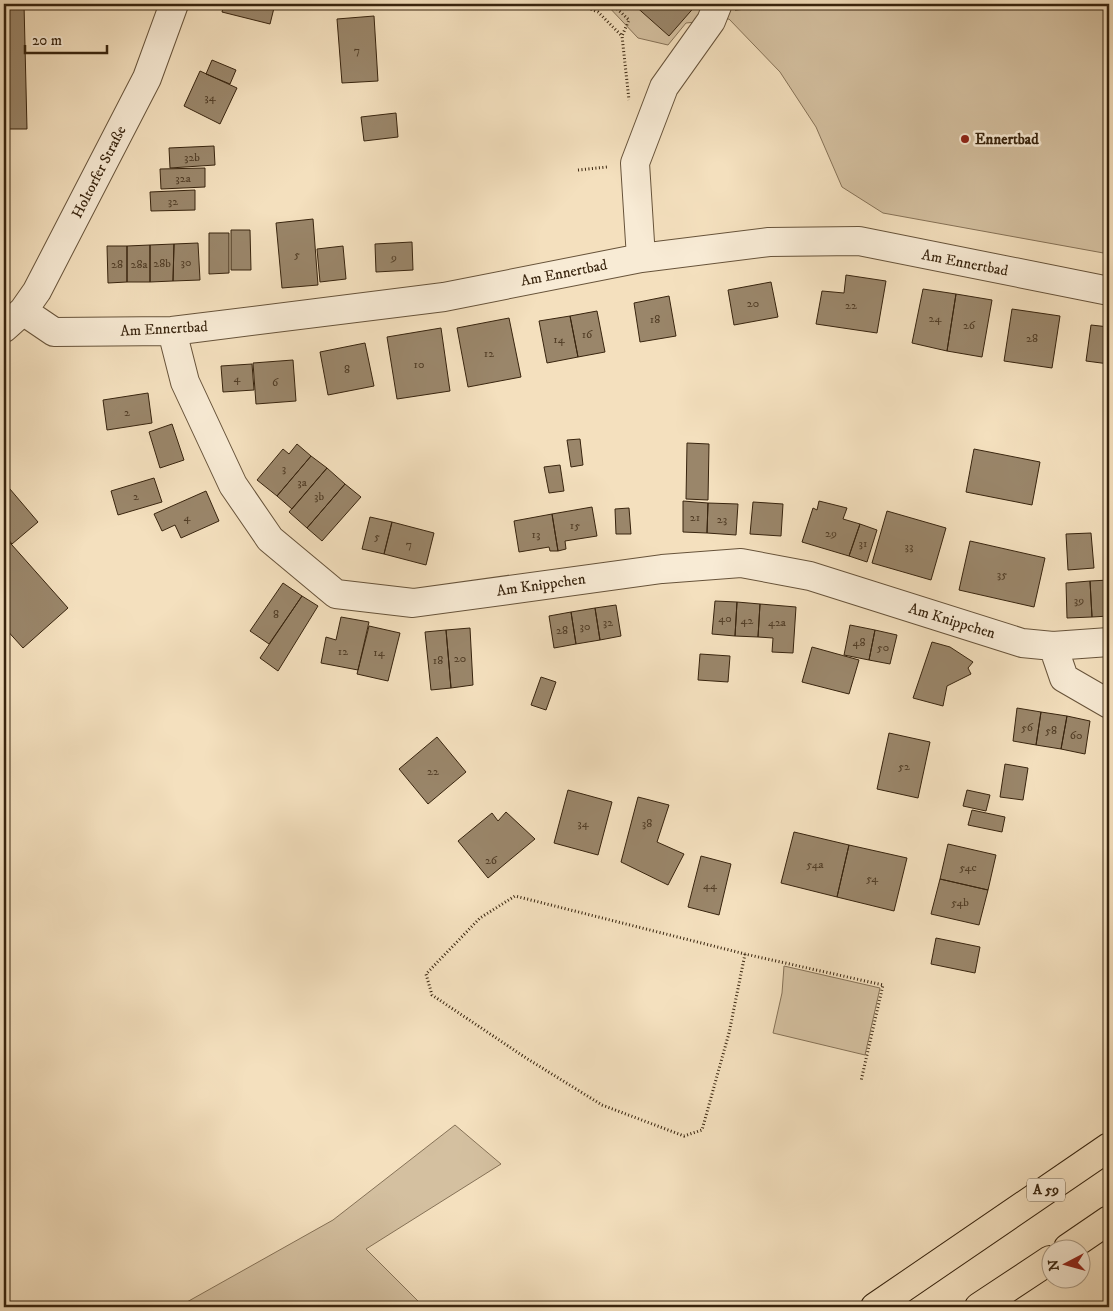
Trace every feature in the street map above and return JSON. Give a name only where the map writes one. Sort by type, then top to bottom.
[{"type":"highway","name":"A 59","points":[[875,1307],[1109,1147]]},
{"type":"highway","points":[[1083,1238],[1109,1220]]},
{"type":"highway","points":[[979,1307],[1040,1267]]},
{"type":"street","name":"Holtorfer Straße","points":[[14,320],[37,291],[148,78],[174,4]]},
{"type":"street","points":[[641,258],[635,163],[664,87],[711,21],[717,6]]},
{"type":"street","name":"Am Ennertbad","points":[[14,320],[54,332],[172,331],[444,297],[641,258],[769,242],[859,242],[1109,291]]},
{"type":"street","name":"Am Knippchen","points":[[172,331],[185,382],[233,485],[270,539],[336,594],[413,603],[662,568],[741,563],[810,576],[1022,643],[1053,646],[1109,642]]},
{"type":"street","points":[[1053,646],[1064,678],[1109,704]]},
{"type":"path","points":[[578,4],[598,12],[622,36],[629,20],[612,4]]},
{"type":"path","points":[[745,954],[729,1033],[702,1130],[684,1136],[602,1105],[526,1058],[432,995],[426,974],[480,918],[515,896],[745,954],[884,985],[861,1081]]},
{"type":"shaded area","name":"Ennertbad","points":[[606,4],[1109,4],[1109,254],[883,213],[842,187],[816,127],[780,72],[729,19],[686,23],[668,45],[638,38]]},
{"type":"shaded area","points":[[784,966],[880,988],[865,1055],[773,1033],[782,993]]},
{"type":"shaded area","points":[[455,1125],[501,1164],[366,1249],[424,1307],[178,1307],[333,1220]]},
{"type":"building","points":[[4,4],[24,4],[27,129],[4,129]]},
{"type":"building","points":[[224,4],[275,4],[270,24],[222,12]]},
{"type":"building","points":[[633,4],[697,4],[669,36]]},
{"type":"building","points":[[734,4],[809,4],[735,10]]},
{"type":"building","points":[[374,16],[378,81],[342,83],[337,19]]},
{"type":"building","points":[[212,60],[236,70],[230,84],[206,74]]},
{"type":"building","points":[[200,71],[237,88],[220,124],[184,106]]},
{"type":"building","points":[[396,113],[398,137],[364,141],[361,117]]},
{"type":"building","points":[[214,146],[215,165],[170,168],[169,148]]},
{"type":"building","points":[[205,168],[205,187],[161,189],[160,169]]},
{"type":"building","points":[[195,190],[195,210],[151,211],[150,192]]},
{"type":"building","points":[[313,219],[318,285],[282,288],[276,223]]},
{"type":"building","points":[[231,230],[250,230],[251,270],[231,270]]},
{"type":"building","points":[[209,233],[229,233],[229,273],[209,274]]},
{"type":"building","points":[[412,242],[413,270],[376,272],[375,244]]},
{"type":"building","points":[[198,243],[200,280],[173,281],[174,244]]},
{"type":"building","points":[[174,244],[173,281],[150,282],[150,245]]},
{"type":"building","points":[[150,245],[150,282],[127,282],[127,246]]},
{"type":"building","points":[[107,246],[127,246],[127,282],[108,283]]},
{"type":"building","points":[[343,246],[346,279],[320,282],[317,249]]},
{"type":"building","points":[[846,275],[886,281],[877,333],[816,324],[822,291],[844,293]]},
{"type":"building","points":[[771,282],[778,317],[734,325],[728,290]]},
{"type":"building","points":[[923,289],[956,294],[947,351],[912,343]]},
{"type":"building","points":[[956,294],[992,300],[982,357],[947,351]]},
{"type":"building","points":[[669,296],[676,336],[640,342],[634,303]]},
{"type":"building","points":[[1012,309],[1060,316],[1052,368],[1004,361]]},
{"type":"building","points":[[597,311],[605,352],[578,357],[570,316]]},
{"type":"building","points":[[570,316],[578,357],[547,363],[539,321]]},
{"type":"building","points":[[509,318],[521,377],[468,387],[457,328]]},
{"type":"building","points":[[1091,325],[1109,327],[1109,364],[1086,361]]},
{"type":"building","points":[[441,328],[450,391],[397,399],[387,337]]},
{"type":"building","points":[[365,343],[374,386],[328,395],[320,352]]},
{"type":"building","points":[[293,360],[296,401],[256,404],[253,363]]},
{"type":"building","points":[[252,364],[254,390],[223,392],[221,366]]},
{"type":"building","points":[[148,393],[152,423],[107,430],[103,400]]},
{"type":"building","points":[[172,424],[184,460],[160,468],[149,432]]},
{"type":"building","points":[[580,439],[583,465],[571,467],[567,440]]},
{"type":"building","points":[[687,443],[709,444],[708,500],[686,499]]},
{"type":"building","points":[[297,444],[311,456],[277,496],[257,480],[283,449],[289,454]]},
{"type":"building","points":[[974,449],[1040,462],[1032,505],[966,492]]},
{"type":"building","points":[[311,456],[327,468],[292,509],[277,496]]},
{"type":"building","points":[[560,465],[564,491],[549,493],[544,467]]},
{"type":"building","points":[[327,468],[345,484],[307,528],[289,512]]},
{"type":"building","points":[[154,478],[162,502],[118,515],[111,491]]},
{"type":"building","points":[[4,482],[38,522],[12,544],[4,534]]},
{"type":"building","points":[[345,484],[361,497],[322,541],[307,528]]},
{"type":"building","points":[[206,491],[219,521],[181,538],[175,525],[162,531],[154,514]]},
{"type":"building","points":[[683,501],[708,503],[707,533],[683,532]]},
{"type":"building","points":[[819,501],[847,508],[843,519],[860,524],[849,556],[802,542],[813,508],[817,510]]},
{"type":"building","points":[[753,502],[783,504],[781,536],[750,534]]},
{"type":"building","points":[[708,503],[738,504],[736,535],[707,533]]},
{"type":"building","points":[[592,507],[597,536],[565,541],[566,549],[558,551],[552,514]]},
{"type":"building","points":[[629,508],[631,534],[616,534],[615,509]]},
{"type":"building","points":[[887,511],[946,528],[931,580],[872,563]]},
{"type":"building","points":[[552,514],[558,551],[550,551],[549,547],[519,552],[514,521]]},
{"type":"building","points":[[370,517],[392,522],[384,554],[362,549]]},
{"type":"building","points":[[392,522],[434,533],[426,565],[384,554]]},
{"type":"building","points":[[860,524],[877,530],[867,562],[849,556]]},
{"type":"building","points":[[1091,533],[1094,568],[1068,570],[1066,534]]},
{"type":"building","points":[[4,536],[68,608],[23,648],[4,627]]},
{"type":"building","points":[[970,541],[1045,558],[1034,607],[959,590]]},
{"type":"building","points":[[1109,580],[1109,616],[1092,617],[1090,581]]},
{"type":"building","points":[[1090,581],[1092,617],[1067,618],[1066,583]]},
{"type":"building","points":[[283,583],[302,596],[269,644],[250,631]]},
{"type":"building","points":[[302,596],[318,606],[278,671],[260,658]]},
{"type":"building","points":[[715,601],[737,602],[735,636],[712,634]]},
{"type":"building","points":[[737,602],[760,604],[758,637],[735,636]]},
{"type":"building","points":[[760,604],[796,607],[793,653],[772,652],[773,638],[758,637]]},
{"type":"building","points":[[616,605],[621,636],[600,640],[595,608]]},
{"type":"building","points":[[595,608],[600,640],[576,644],[571,612]]},
{"type":"building","points":[[571,612],[576,644],[554,648],[549,616]]},
{"type":"building","points":[[341,617],[369,622],[358,670],[321,663],[326,637],[336,640]]},
{"type":"building","points":[[850,625],[875,630],[869,660],[844,655]]},
{"type":"building","points":[[369,626],[400,633],[388,681],[357,674]]},
{"type":"building","points":[[470,628],[473,685],[451,688],[446,630]]},
{"type":"building","points":[[446,630],[451,688],[431,690],[425,632]]},
{"type":"building","points":[[875,630],[897,635],[890,664],[869,660]]},
{"type":"building","points":[[932,642],[950,647],[973,662],[968,668],[971,674],[947,686],[943,706],[913,698]]},
{"type":"building","points":[[812,647],[859,660],[849,694],[802,682]]},
{"type":"building","points":[[700,654],[730,656],[728,682],[698,680]]},
{"type":"building","points":[[541,677],[556,682],[546,710],[531,705]]},
{"type":"building","points":[[1017,708],[1041,712],[1036,745],[1013,741]]},
{"type":"building","points":[[1041,712],[1067,716],[1061,749],[1036,745]]},
{"type":"building","points":[[1067,716],[1090,721],[1085,754],[1061,749]]},
{"type":"building","points":[[889,733],[930,742],[918,798],[877,789]]},
{"type":"building","points":[[437,737],[466,772],[428,804],[399,769]]},
{"type":"building","points":[[1005,764],[1028,768],[1023,800],[1000,797]]},
{"type":"building","points":[[568,790],[612,802],[598,855],[554,843]]},
{"type":"building","points":[[967,790],[990,795],[986,811],[963,806]]},
{"type":"building","points":[[638,797],[669,805],[657,842],[684,854],[668,885],[621,862]]},
{"type":"building","points":[[972,810],[1005,817],[1002,832],[968,825]]},
{"type":"building","points":[[506,812],[535,839],[488,878],[458,841],[492,813],[498,821]]},
{"type":"building","points":[[794,832],[849,845],[837,897],[781,883]]},
{"type":"building","points":[[948,844],[996,855],[988,890],[940,879]]},
{"type":"building","points":[[849,845],[907,858],[894,911],[837,897]]},
{"type":"building","points":[[701,856],[731,864],[719,915],[688,907]]},
{"type":"building","points":[[940,879],[988,890],[979,925],[931,914]]},
{"type":"building","points":[[936,938],[980,947],[975,973],[931,964]]},
{"type":"place","name":"Ennertbad","points":[[965,139]]}]
